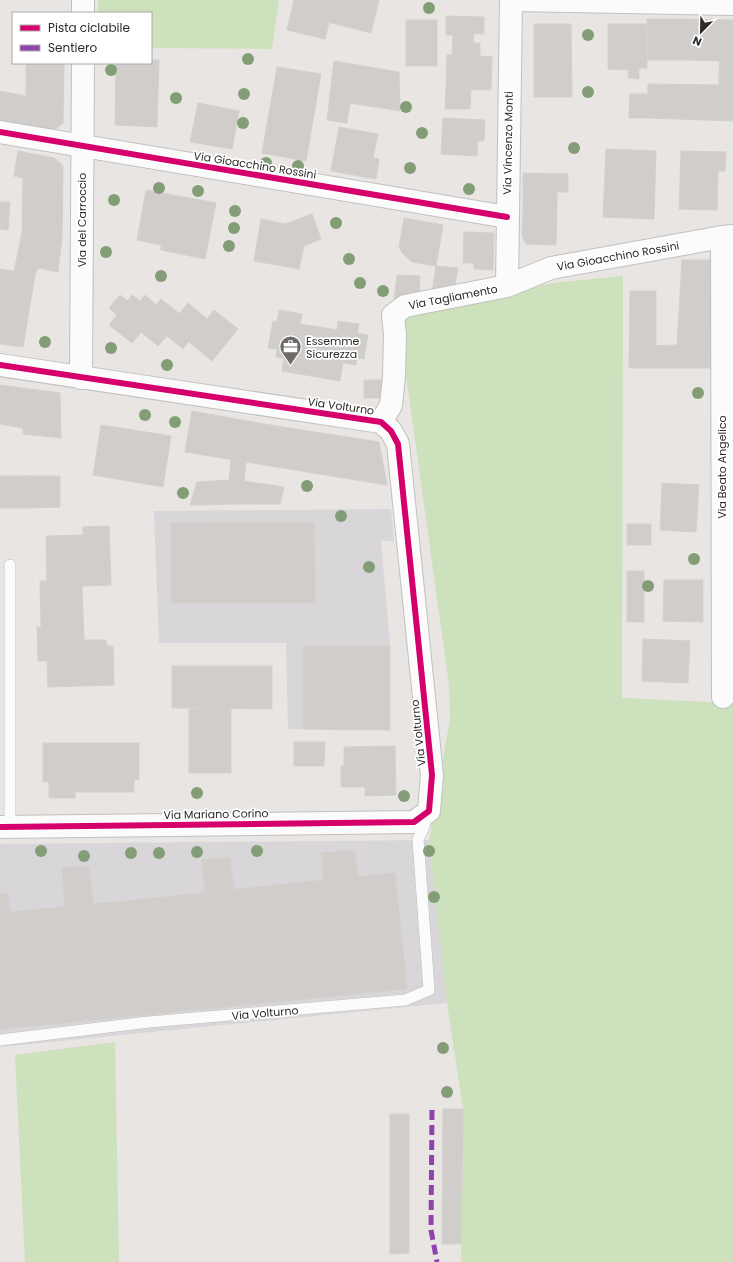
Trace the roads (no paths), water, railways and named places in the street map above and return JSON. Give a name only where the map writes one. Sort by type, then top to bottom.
[{"type":"street","points":[[83,0],[83,12]]},
{"type":"street","name":"Via Vincenzo Monti","points":[[507,286],[511,0]]},
{"type":"street","points":[[514,0],[733,4]]},
{"type":"street","name":"Via del Carroccio","points":[[81,378],[83,64]]},
{"type":"street","name":"Via Gioacchino Rossini","points":[[0,132],[82,147],[507,217]]},
{"type":"street","name":"Via Gioacchino Rossini","points":[[507,286],[551,268],[727,237]]},
{"type":"street","name":"Via Beato Angelico","points":[[723,697],[727,237]]},
{"type":"street","name":"Via Tagliamento","points":[[381,422],[391,404],[394,377],[395,335],[393,315],[405,306],[507,286]]},
{"type":"street","name":"Via Volturno","points":[[0,365],[381,422],[391,431],[398,444],[432,775],[429,810]]},
{"type":"street","name":"Via Mariano Corino","points":[[5,827],[414,822],[429,810]]},
{"type":"lane","points":[[5,827],[10,565]]},
{"type":"lane","name":"Via Volturno","points":[[0,1040],[149,1022],[405,1000],[429,990],[418,839],[429,810]]},
{"type":"place","name":"Essemme Sicurezza","points":[[291,366]]}]
